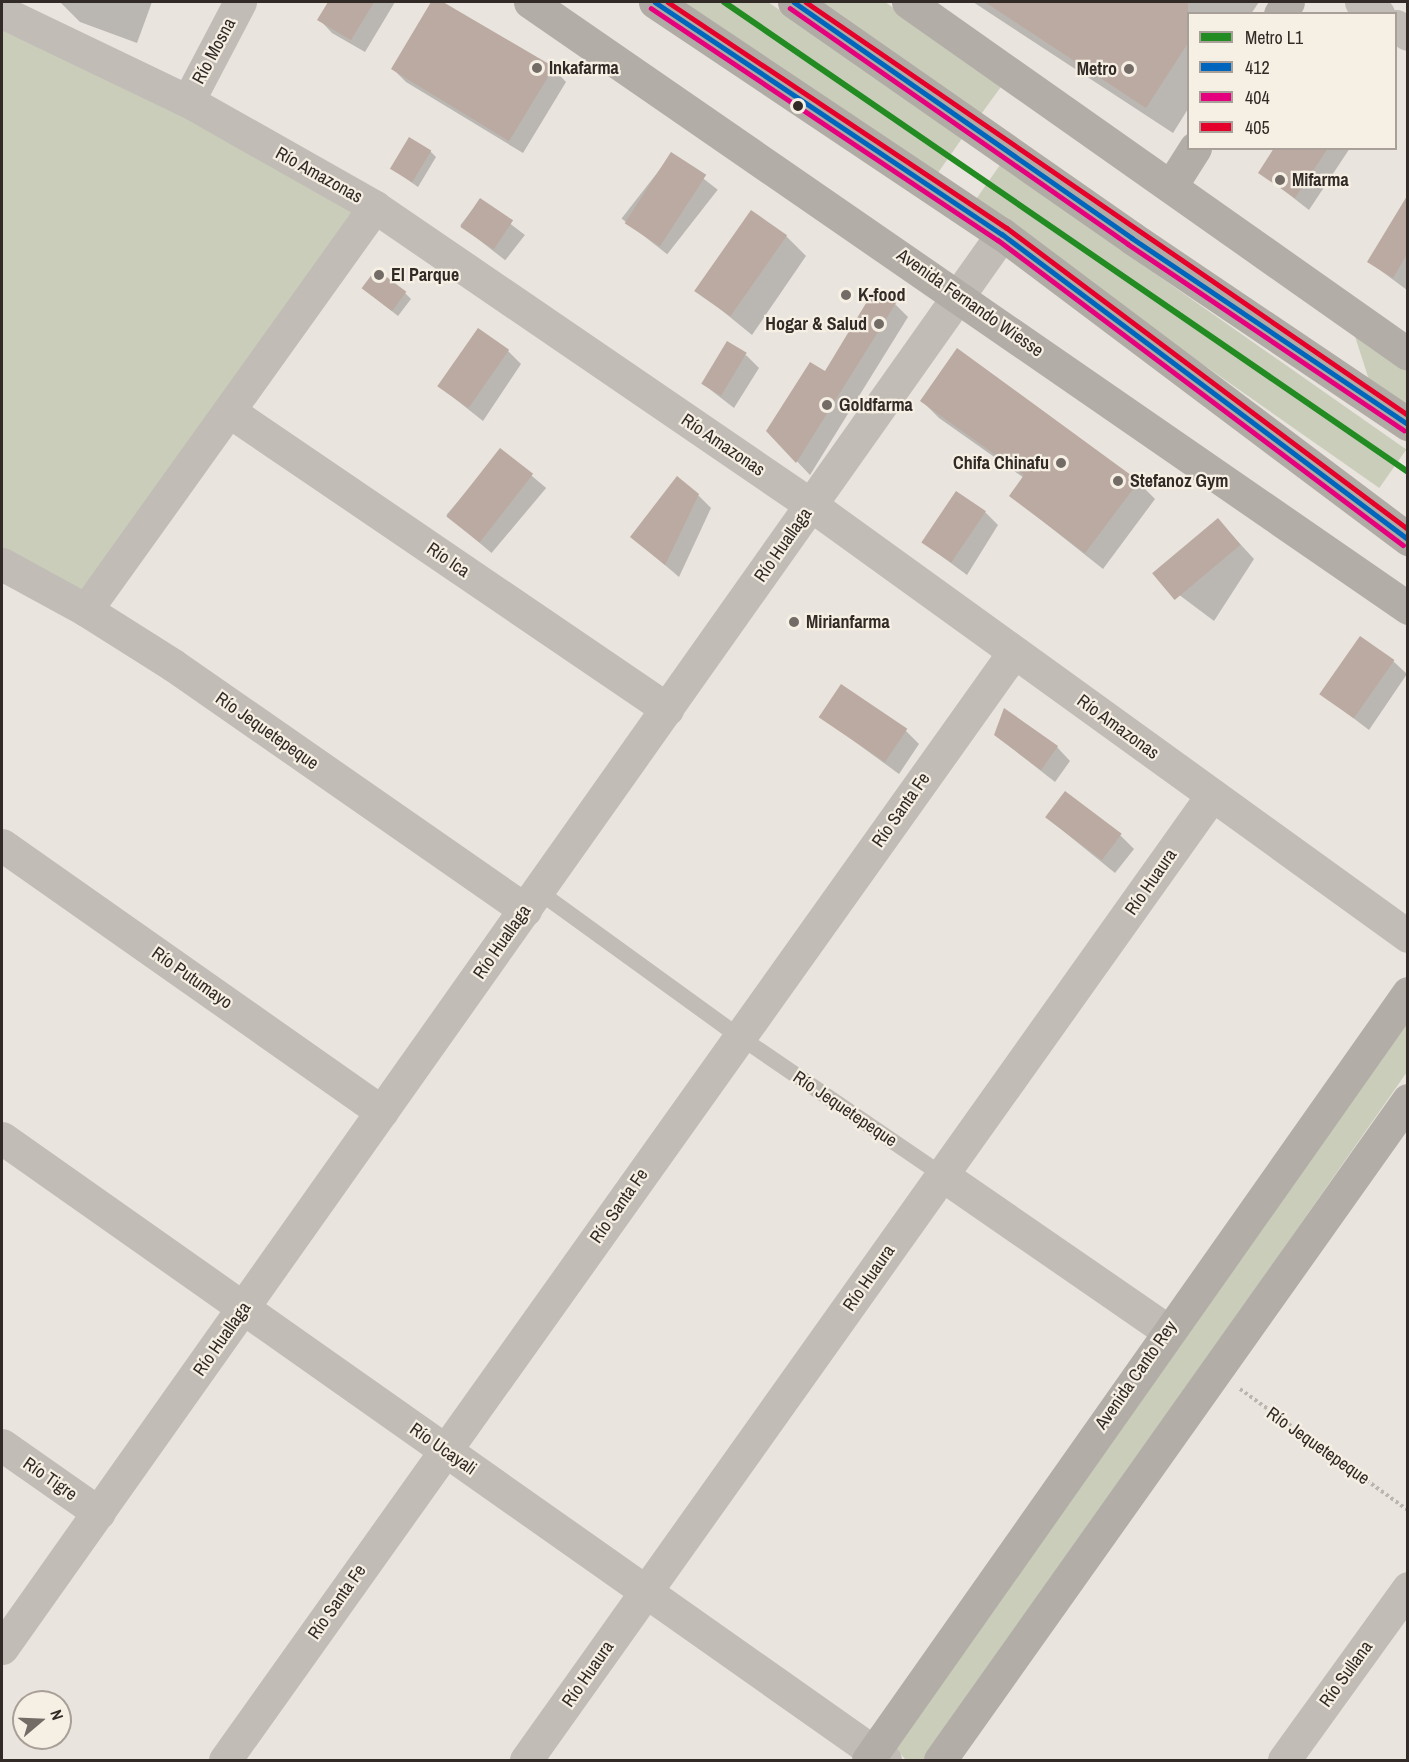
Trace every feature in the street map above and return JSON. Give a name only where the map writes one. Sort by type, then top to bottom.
[{"type":"main road","points":[[655,2],[1002,234],[1407,539]]},
{"type":"main road","points":[[794,2],[1131,238],[1407,424]]},
{"type":"street","name":"Río Mosna","points":[[188,102],[240,2]]},
{"type":"street","name":"Avenida Fernando Wiesse","points":[[530,2],[959,295],[1407,608]]},
{"type":"street","points":[[908,2],[1407,354]]},
{"type":"street","points":[[1361,2],[1375,12]]},
{"type":"street","name":"Río Amazonas","points":[[2,12],[188,102],[375,207],[811,506],[1407,936]]},
{"type":"street","points":[[1171,186],[1194,150]]},
{"type":"street","points":[[86,610],[375,207]]},
{"type":"street","name":"Río Huallaga","points":[[2,1648],[244,1309],[1002,234]]},
{"type":"street","name":"Río Ica","points":[[229,411],[667,709]]},
{"type":"street","name":"Río Jequetepeque","points":[[2,564],[86,610],[173,665],[532,901]]},
{"type":"street","name":"Río Santa Fe","points":[[225,1761],[1014,652]]},
{"type":"street","name":"Río Huaura","points":[[526,1761],[1212,795]]},
{"type":"street","name":"Río Putumayo","points":[[2,845],[382,1112]]},
{"type":"street","name":"Avenida Canto Rey","points":[[876,1758],[1407,993]]},
{"type":"street","points":[[940,1761],[1407,1100]]},
{"type":"street","name":"Río Ucayali","points":[[2,1138],[646,1592],[876,1758]]},
{"type":"street","name":"Río Jequetepeque","points":[[942,1175],[1155,1322]]},
{"type":"street","name":"Río Tigre","points":[[2,1444],[99,1513]]},
{"type":"street","name":"Río Sullana","points":[[1284,1761],[1407,1588]]},
{"type":"lane","name":"Río Jequetepeque","points":[[532,901],[740,1037],[942,1175]]},
{"type":"path","name":"Río Jequetepeque","points":[[1237,1387],[1407,1510]]},
{"type":"green space","points":[[676,2],[768,2],[963,137],[935,177]]},
{"type":"green space","points":[[813,2],[885,2],[1003,84],[979,117]]},
{"type":"green space","points":[[2,12],[375,207],[86,610],[2,564]]},
{"type":"green space","points":[[1000,165],[1406,449],[1379,488],[973,204]]},
{"type":"green space","points":[[1353,330],[1407,368],[1407,411],[1371,386]]},
{"type":"green space","points":[[1407,1015],[1407,1072],[928,1756],[922,1760],[906,1760],[894,1747]]},
{"type":"building","points":[[328,2],[374,2],[351,40],[317,20]]},
{"type":"building","points":[[431,2],[443,2],[554,67],[509,141],[391,69]]},
{"type":"building","name":"Metro","points":[[985,2],[1188,2],[1187,45],[1146,108]]},
{"type":"building","points":[[409,137],[431,150],[412,182],[390,169]]},
{"type":"building","points":[[1273,150],[1327,150],[1295,198],[1258,173]]},
{"type":"building","points":[[671,152],[706,175],[660,246],[625,223]]},
{"type":"building","points":[[1407,196],[1407,254],[1393,278],[1367,262]]},
{"type":"building","points":[[480,198],[513,220],[494,249],[460,227]]},
{"type":"building","points":[[751,210],[787,235],[730,316],[694,291]]},
{"type":"building","points":[[376,269],[406,292],[392,311],[362,288]]},
{"type":"building","points":[[874,290],[896,303],[796,463],[766,431],[810,362],[825,371]]},
{"type":"building","points":[[478,328],[509,350],[468,408],[437,386]]},
{"type":"building","points":[[727,341],[747,353],[721,396],[701,384]]},
{"type":"building","points":[[957,348],[1139,481],[1085,553],[1009,496],[1024,475],[920,401]]},
{"type":"building","points":[[500,448],[533,474],[480,542],[446,517]]},
{"type":"building","points":[[677,476],[699,494],[665,565],[630,537]]},
{"type":"building","points":[[956,491],[986,511],[951,563],[921,542]]},
{"type":"building","points":[[1218,518],[1240,545],[1175,600],[1152,573]]},
{"type":"building","points":[[1360,636],[1394,660],[1354,718],[1319,694]]},
{"type":"building","points":[[841,684],[907,729],[885,762],[819,717]]},
{"type":"building","points":[[1004,708],[1058,746],[1041,770],[994,735]]},
{"type":"building","points":[[1065,791],[1122,834],[1102,860],[1045,817]]},
{"type":"metro line","name":"L1","points":[[724,2],[1408,472]]},
{"type":"transit line","name":"412","points":[[655,2],[1002,234],[1408,539]]},
{"type":"transit line","name":"405","points":[[668,2],[1007,228],[1408,529]]},
{"type":"transit line","name":"412","points":[[794,2],[1132,238],[1408,424]]},
{"type":"transit line","name":"405","points":[[806,2],[1408,415]]},
{"type":"transit line","name":"404","points":[[651,8],[998,240],[1403,545]]},
{"type":"transit line","name":"404","points":[[790,8],[1128,244],[1404,430]]},
{"type":"place","name":"Inkafarma","points":[[537,68]]},
{"type":"place","name":"Metro","points":[[1129,69]]},
{"type":"place","name":"Mifarma","points":[[1280,180]]},
{"type":"place","name":"El Parque","points":[[379,275]]},
{"type":"place","name":"K-food","points":[[846,295]]},
{"type":"place","name":"Hogar & Salud","points":[[879,324]]},
{"type":"place","name":"Goldfarma","points":[[827,405]]},
{"type":"place","name":"Chifa Chinafu","points":[[1061,463]]},
{"type":"place","name":"Stefanoz Gym","points":[[1118,481]]},
{"type":"place","name":"Mirianfarma","points":[[794,622]]}]
